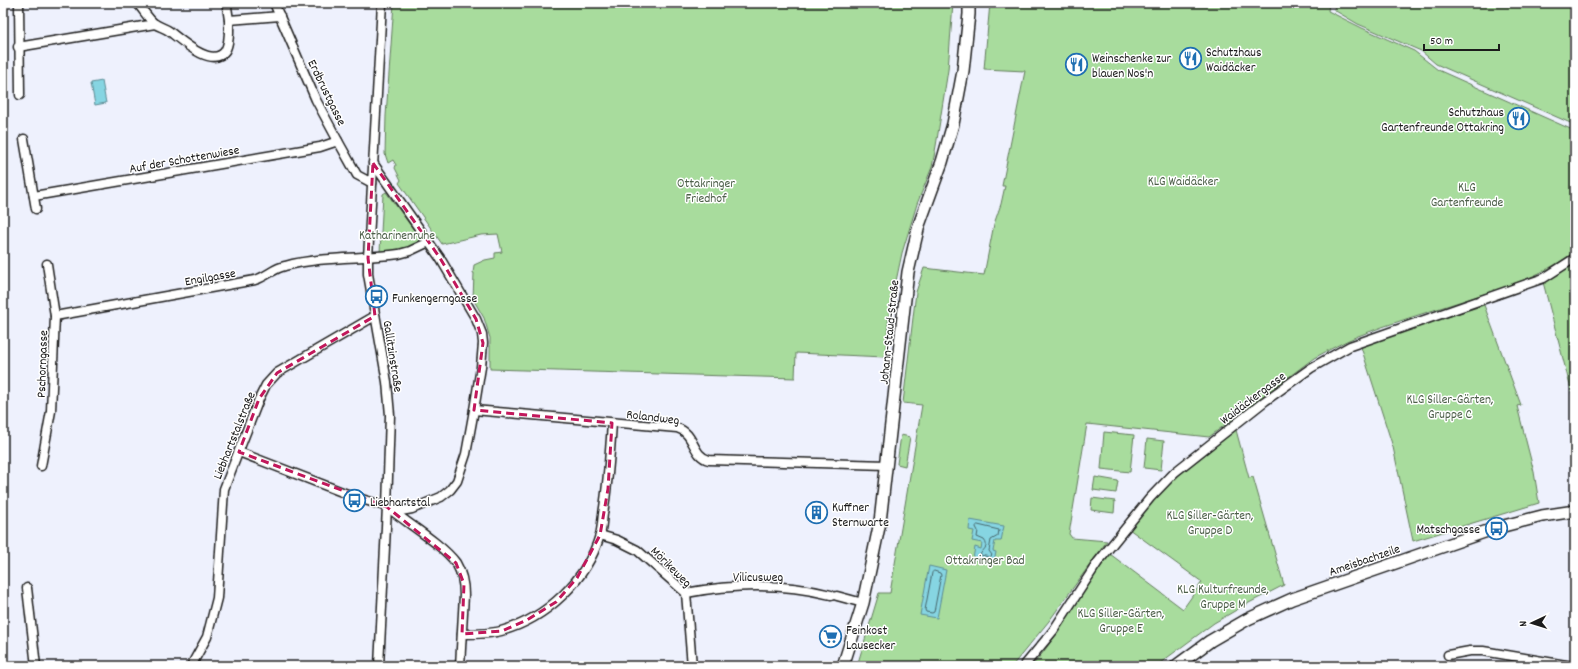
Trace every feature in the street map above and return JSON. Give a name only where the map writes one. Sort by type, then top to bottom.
[{"type":"street","points":[[19,3],[18,47],[20,95]]},
{"type":"street","points":[[137,3],[155,24],[163,27],[200,53],[206,56],[215,57],[221,55],[228,43],[228,7]]},
{"type":"street","name":"Erdbrustgasse","points":[[274,3],[316,100],[338,141],[358,175],[372,183]]},
{"type":"street","name":"Gallitzinstraße","points":[[379,666],[390,415],[387,382],[368,274],[368,258],[382,3]]},
{"type":"street","name":"Johann-Staud-Straße","points":[[843,666],[863,603],[880,522],[908,272],[919,225],[942,162],[953,124],[963,71],[969,3]]},
{"type":"street","points":[[229,20],[280,16]]},
{"type":"street","points":[[18,47],[155,24]]},
{"type":"street","points":[[24,139],[36,209]]},
{"type":"street","name":"Auf der Schottenwiese","points":[[34,196],[320,147],[338,141]]},
{"type":"street","points":[[240,452],[387,508],[401,511],[412,509],[441,497],[450,490],[457,481],[466,454],[482,366],[482,334],[468,305],[430,242],[373,163]]},
{"type":"street","points":[[368,258],[404,253],[430,242]]},
{"type":"street","name":"Engilgasse","points":[[55,316],[255,280],[279,268],[291,264],[326,260],[368,258]]},
{"type":"street","name":"Waidäckergasse","points":[[1024,666],[1053,631],[1098,562],[1150,498],[1175,472],[1271,397],[1311,368],[1350,346],[1544,278],[1575,258]]},
{"type":"street","name":"Pschorngasse","points":[[41,466],[51,411],[55,316],[47,264]]},
{"type":"street","name":"Liebhartstalstraße","points":[[191,666],[207,637],[217,598],[224,489],[240,452],[259,399],[266,385],[277,373],[291,363],[375,316]]},
{"type":"street","name":"Rolandweg","points":[[474,410],[680,429],[689,435],[700,456],[709,460],[887,465]]},
{"type":"street","points":[[462,634],[502,631],[542,612],[556,602],[587,564],[600,535],[608,488],[612,423]]},
{"type":"street","points":[[387,508],[448,554],[456,563],[464,584],[460,666]]},
{"type":"street","name":"Ameisbachzeile","points":[[1176,666],[1210,641],[1242,622],[1292,599],[1496,528],[1542,516],[1575,511]]},
{"type":"street","name":"Mörikeweg","points":[[600,535],[617,540],[637,550],[686,593],[692,666]]},
{"type":"street","name":"Vilicusweg","points":[[686,593],[702,590],[774,586],[814,591],[863,603]]},
{"type":"street","points":[[27,588],[36,666]]},
{"type":"street","points":[[1448,655],[1470,651],[1482,651],[1525,662],[1572,666]]},
{"type":"highlighted area","points":[[373,163],[440,258],[476,319],[483,343],[474,410],[612,423],[608,489],[600,535],[577,578],[556,602],[527,620],[502,631],[462,634],[464,584],[456,563],[387,507],[239,452],[259,399],[277,373],[375,316],[368,258]]},
{"type":"green space","name":"Ottakringer Friedhof","points":[[394,3],[953,3],[948,70],[932,167],[917,204],[902,253],[889,314],[885,357],[796,353],[795,378],[490,369],[490,338],[484,318],[473,299],[473,273],[474,265],[485,260],[495,258],[495,253],[502,252],[498,234],[481,235],[442,244],[399,183],[401,180],[395,168],[396,165],[393,160],[388,163],[385,154],[386,116]]},
{"type":"green space","name":"KLG Waidäcker","points":[[990,3],[1329,3],[1328,11],[1414,51],[1438,70],[1575,131],[1575,251],[1548,269],[1519,282],[1408,318],[1358,336],[1336,346],[1314,358],[1209,437],[1087,424],[1069,534],[1072,538],[1107,541],[1049,621],[1012,666],[857,666],[879,593],[890,593],[922,405],[903,403],[916,292],[924,268],[984,275],[994,224],[1005,186],[1002,186],[1025,71],[984,69]]},
{"type":"green space","points":[[1335,3],[1575,3],[1575,125],[1436,64],[1421,51],[1358,24],[1334,10]]},
{"type":"green space","name":"Katharinenruhe","points":[[386,192],[419,237],[419,241],[411,247],[401,250],[380,252],[383,194]]},
{"type":"green space","points":[[1575,264],[1575,405],[1543,282]]},
{"type":"green space","name":"KLG Siller-Gärten, Gruppe C","points":[[1484,305],[1521,405],[1517,406],[1534,472],[1539,503],[1413,541],[1393,447],[1361,347],[1383,338]]},
{"type":"green space","points":[[1236,430],[1249,478],[1253,477],[1284,585],[1214,623],[1156,666],[1032,666],[1063,625],[1110,554],[1183,609],[1202,582],[1129,529],[1172,481]]},
{"type":"green space","points":[[1104,432],[1134,435],[1130,472],[1101,469]]},
{"type":"green space","points":[[901,435],[910,437],[905,466],[897,464]]},
{"type":"green space","points":[[1147,439],[1164,441],[1161,470],[1144,468]]},
{"type":"green space","points":[[1095,477],[1118,481],[1116,493],[1093,490]]},
{"type":"green space","points":[[1092,498],[1115,501],[1114,513],[1091,510]]},
{"type":"water","points":[[102,81],[106,103],[95,105],[91,83]]},
{"type":"water","points":[[970,520],[1004,526],[1001,541],[995,541],[993,551],[996,552],[994,563],[973,559],[975,547],[981,549],[982,543],[972,541],[974,531],[969,530]]},
{"type":"water","points":[[929,566],[946,570],[937,618],[920,615]]},
{"type":"place","name":"Schutzhaus Waidäcker","points":[[1191,58]]},
{"type":"place","name":"Weinschenke zur blauen Nos'n","points":[[1077,64]]},
{"type":"place","name":"Schutzhaus Gartenfreunde Ottakring","points":[[1519,118]]},
{"type":"place","name":"Funkengerngasse","points":[[377,297]]},
{"type":"place","name":"Liebhartstal","points":[[354,501]]},
{"type":"place","name":"Kuffner Sternwarte","points":[[817,513]]},
{"type":"place","name":"Matschgasse","points":[[1496,528]]},
{"type":"place","name":"Feinkost Lausecker","points":[[830,636]]},
{"type":"park label","name":"KLG Gartenfreunde","points":[[1467,194]]},
{"type":"park label","name":"KLG Siller-Gärten, Gruppe D","points":[[1210,522]]},
{"type":"park label","name":"Ottakringer Bad","points":[[985,559]]},
{"type":"park label","name":"KLG Kulturfreunde, Gruppe M","points":[[1223,596]]},
{"type":"park label","name":"KLG Siller-Gärten, Gruppe E","points":[[1121,620]]}]
